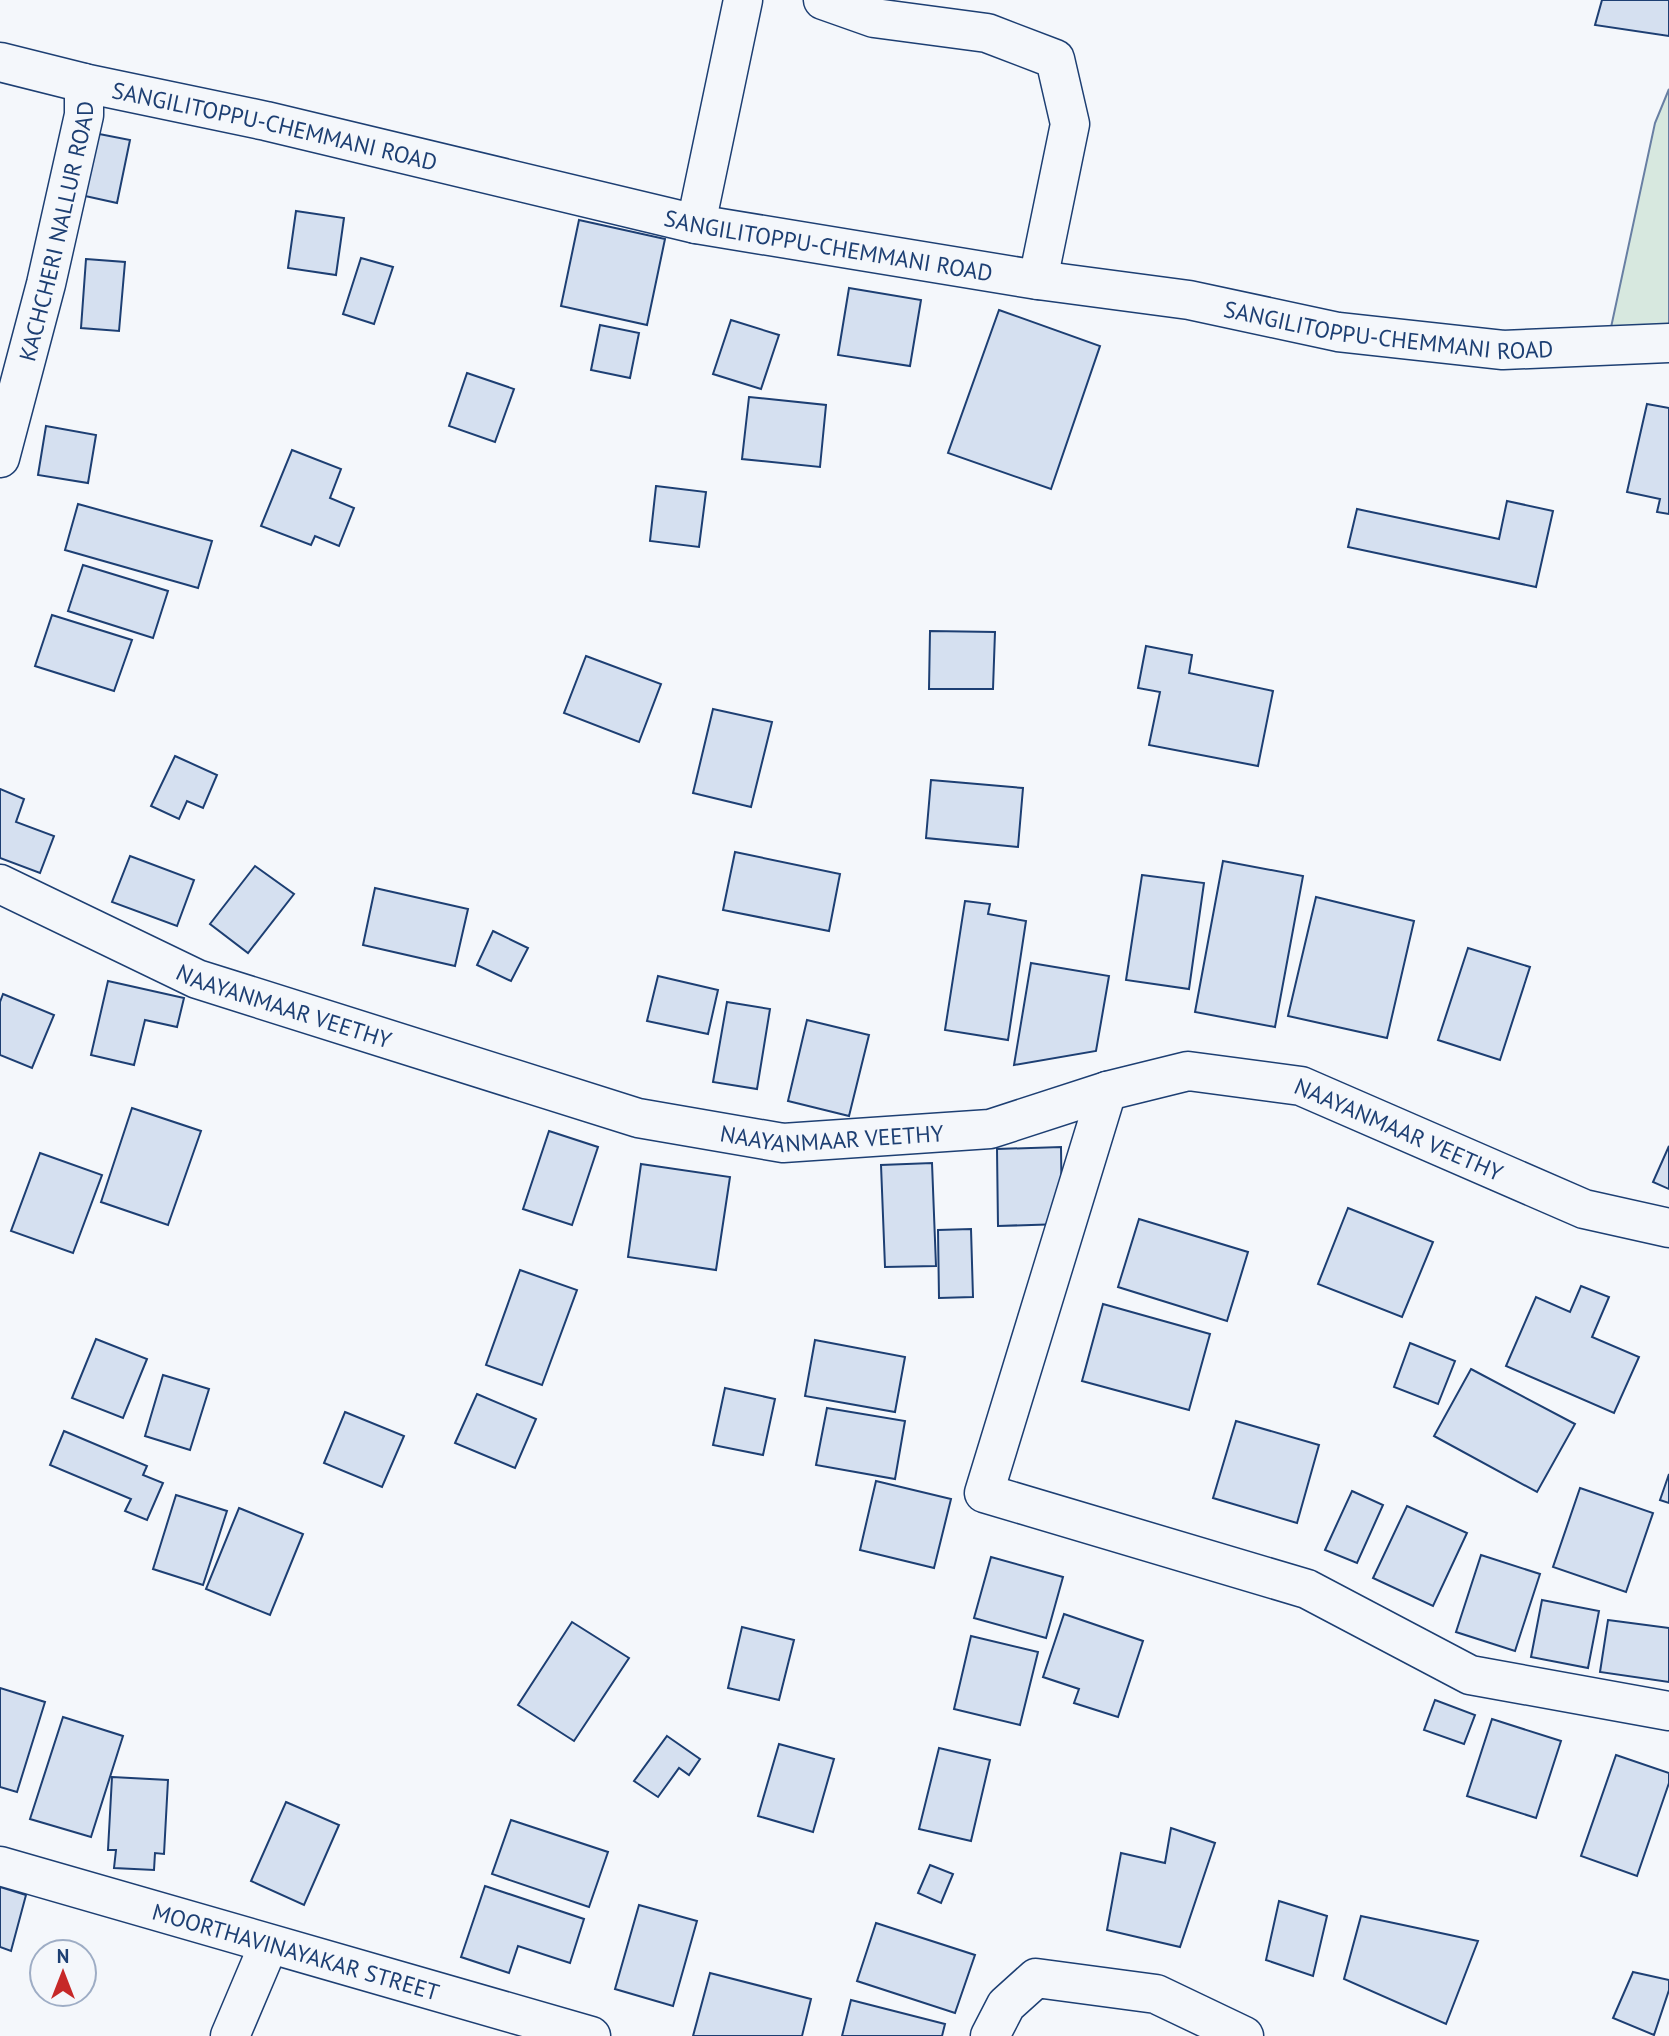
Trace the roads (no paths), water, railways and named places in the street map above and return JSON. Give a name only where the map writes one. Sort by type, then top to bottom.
[{"type":"street","points":[[696,225],[743,0]]},
{"type":"street","points":[[823,0],[874,18],[987,33],[1055,58],[1070,124],[1038,280]]},
{"type":"street","name":"SANGILITOPPU-CHEMMANI ROAD","points":[[0,62],[84,83],[254,118],[696,225],[1038,280],[1189,300],[1338,332],[1503,350],[1669,343]]},
{"type":"street","name":"KACHCHERI NALLUR ROAD","points":[[0,458],[46,284],[84,115],[84,83]]},
{"type":"street","name":"NAAYANMAAR VEETHY","points":[[0,884],[197,978],[638,1118],[783,1143],[990,1129],[1107,1091],[1188,1071],[1301,1086],[1584,1209],[1669,1228]]},
{"type":"street","points":[[1107,1091],[984,1493],[1307,1589],[1470,1675],[1669,1711]]},
{"type":"street","name":"MOORTHAVINAYAKAR STREET","points":[[0,1866],[114,1896],[269,1944],[591,2036]]},
{"type":"street","points":[[230,2036],[269,1944]]},
{"type":"street","points":[[990,2036],[1006,2005],[1035,1978],[1156,1993],[1244,2036]]}]
